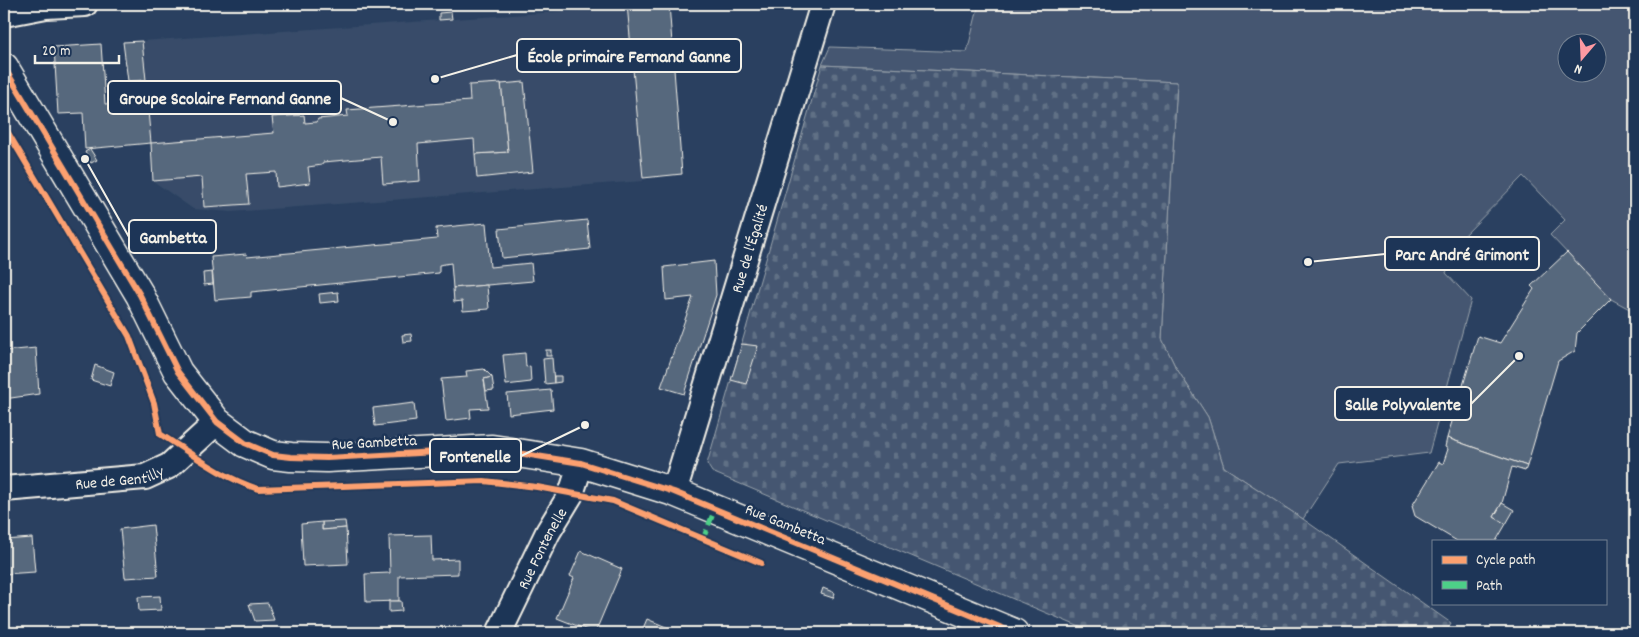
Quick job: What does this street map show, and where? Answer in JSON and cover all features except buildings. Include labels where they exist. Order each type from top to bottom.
[{"type":"street","points":[[4,14],[46,6],[85,4]]},
{"type":"street","name":"Rue de l'Égalité","points":[[674,492],[823,4]]},
{"type":"street","name":"Rue Gambetta","points":[[4,67],[140,295],[178,372],[194,395],[217,422],[245,444],[273,455],[291,457],[327,458],[492,449],[581,463],[674,492],[1014,633]]},
{"type":"street","name":"Rue de Gentilly","points":[[4,489],[145,477],[170,466],[217,422]]},
{"type":"street","name":"Rue Fontenelle","points":[[499,633],[548,532],[571,494],[581,463]]},
{"type":"shaded area","points":[[628,7],[643,181],[231,212],[193,209],[153,181],[142,41]]},
{"type":"green space","points":[[979,4],[1635,4],[1635,312],[1611,299],[1550,235],[1565,220],[1523,176],[1459,241],[1446,273],[1471,300],[1429,453],[1339,464],[1303,519],[1224,467],[1208,417],[1175,366],[1162,339],[1177,82],[822,65],[830,47],[967,52]]},
{"type":"green space","points":[[822,65],[1177,82],[1162,339],[1175,366],[1208,417],[1224,467],[1303,519],[1451,623],[1445,633],[1094,633],[712,472],[707,464]]},
{"type":"marked path","points":[[703,539],[715,509]]},
{"type":"cycle path","points":[[4,67],[140,295],[178,372],[217,422],[245,443],[273,455],[291,457],[327,458],[492,449],[581,463],[674,492],[1014,633]]},
{"type":"cycle path","points":[[4,126],[129,336],[154,403],[160,434],[219,472],[258,489],[484,481],[537,487],[613,501],[761,563]]},
{"type":"place","name":"École primaire Fernand Ganne","points":[[435,79]]},
{"type":"place","name":"Groupe Scolaire Fernand Ganne","points":[[393,122]]},
{"type":"place","name":"Gambetta","points":[[85,159]]},
{"type":"place","name":"Parc André Grimont","points":[[1308,262]]},
{"type":"place","name":"Salle Polyvalente","points":[[1519,356]]},
{"type":"place","name":"Fontenelle","points":[[585,425]]}]
